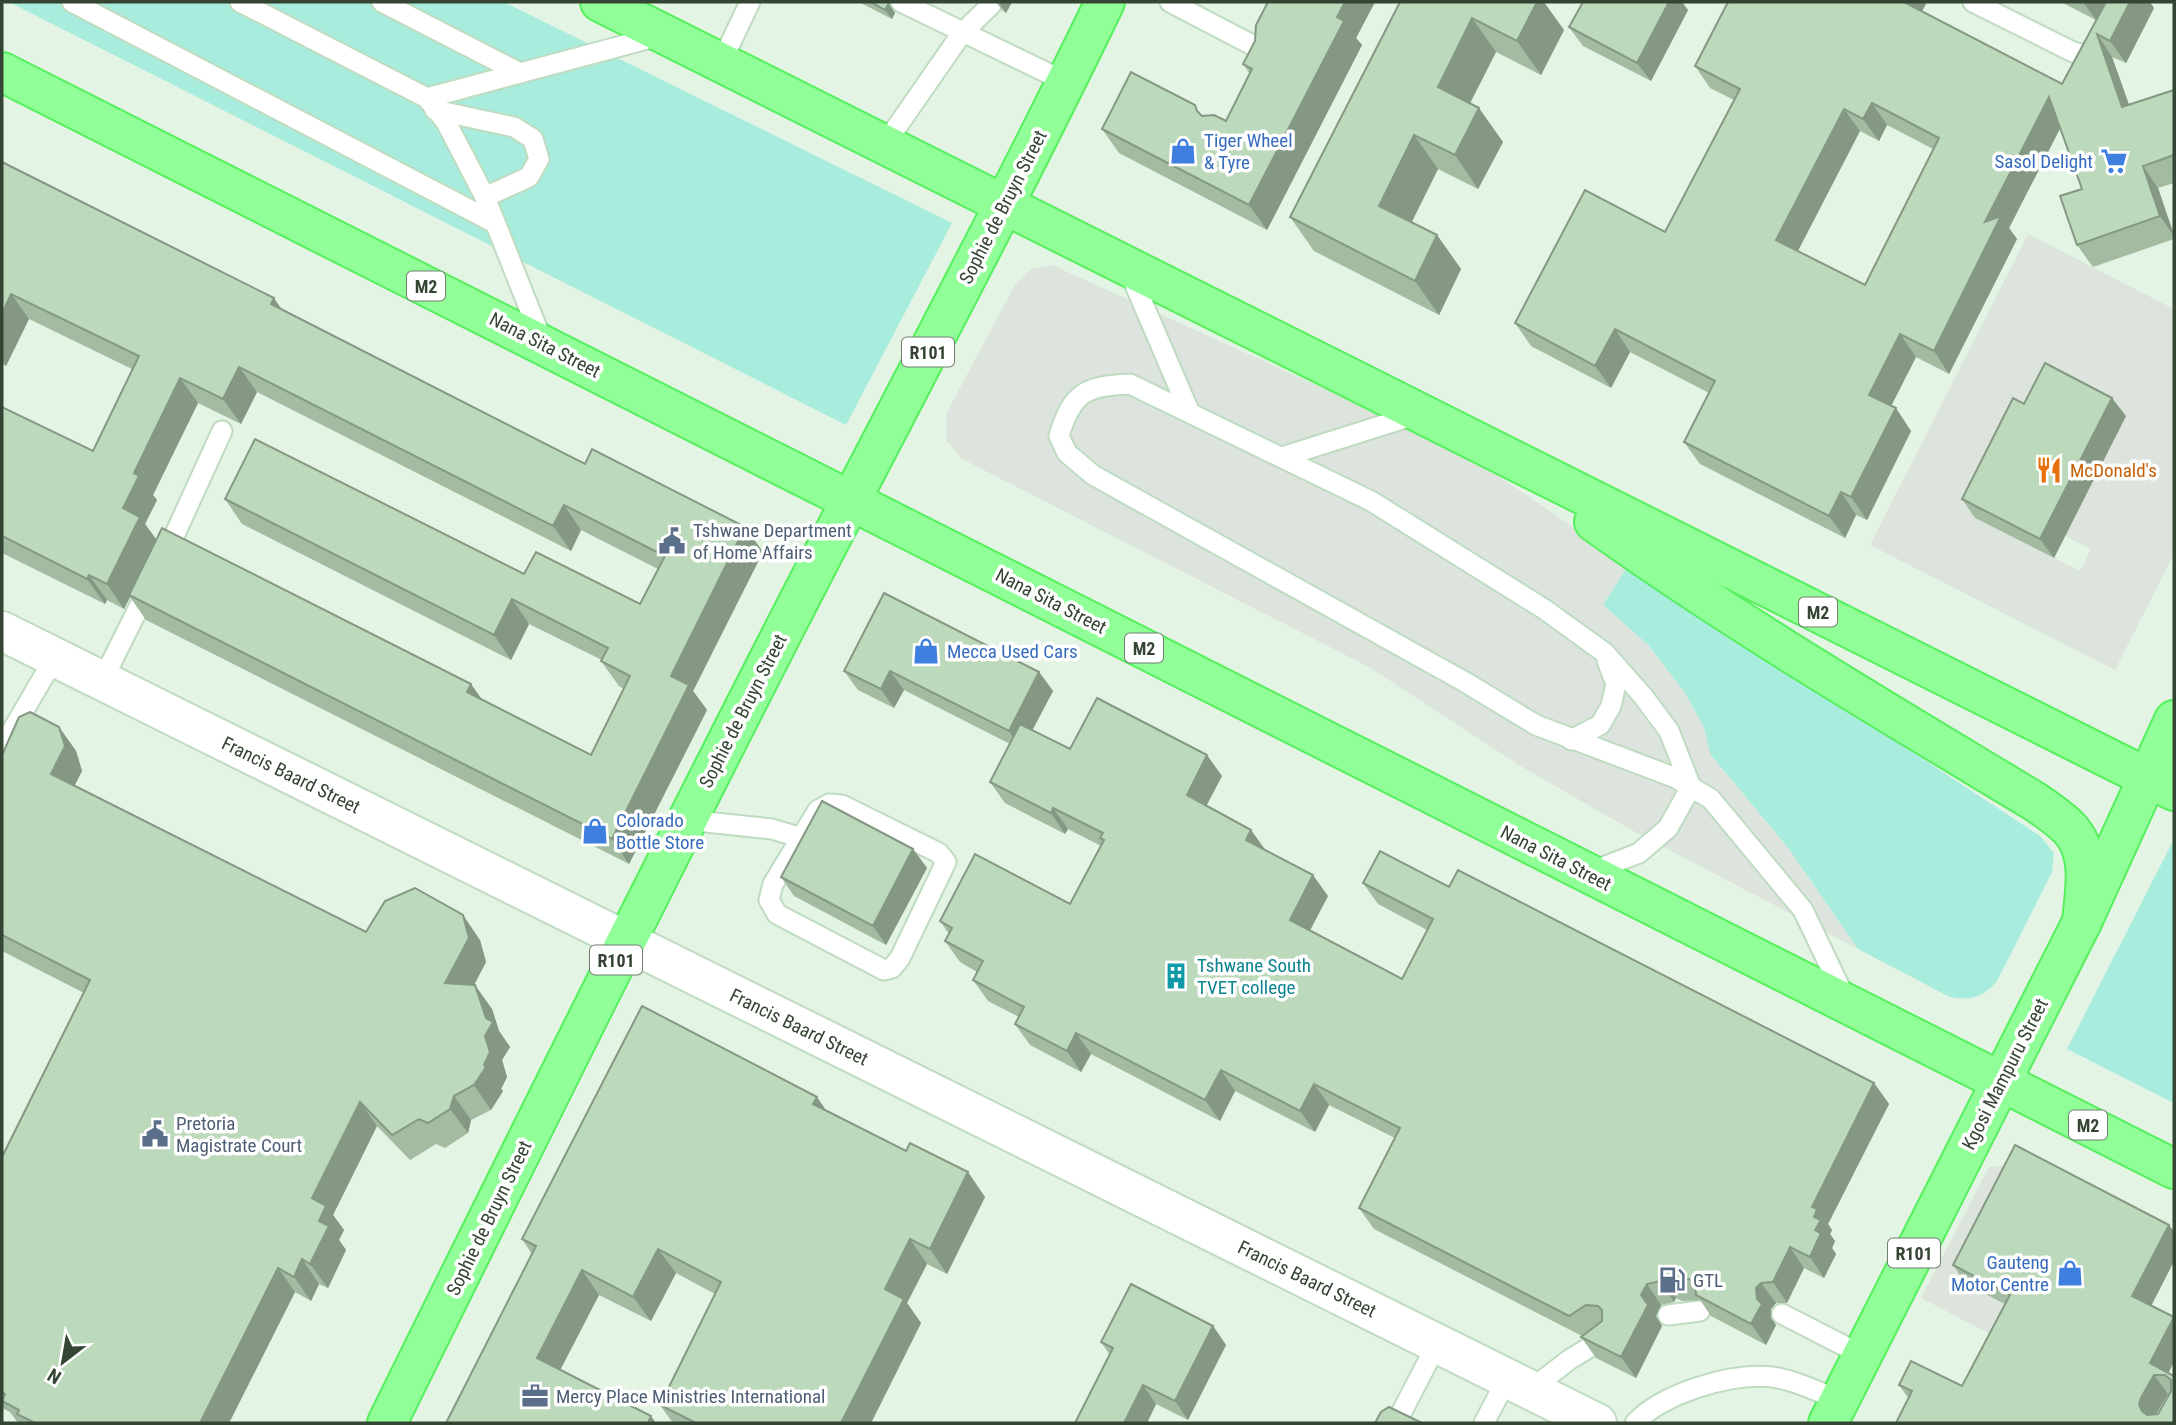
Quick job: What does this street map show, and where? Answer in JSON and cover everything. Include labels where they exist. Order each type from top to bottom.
[{"type":"main road","name":"M2","points":[[600,2],[2161,784]]},
{"type":"main road","name":"Sophie de Bruyn Street","points":[[387,1423],[625,941],[851,499],[1006,204],[1105,2]]},
{"type":"main road","name":"Nana Sita Street","points":[[2,72],[2174,1169]]},
{"type":"main road","points":[[1489,448],[1713,604],[2055,816],[2070,829],[2080,843],[2087,882],[2082,922]]},
{"type":"main road","name":"Kgosi Mampuru Street","points":[[1833,1412],[2082,922],[2161,784],[2174,720]]},
{"type":"street","name":"Francis Baard Street","points":[[2,631],[1597,1423]]},
{"type":"lane","points":[[72,2],[495,223]]},
{"type":"lane","points":[[240,2],[431,104],[514,127],[533,139],[539,159],[529,177],[485,197]]},
{"type":"lane","points":[[382,2],[520,73]]},
{"type":"lane","points":[[721,62],[750,2]]},
{"type":"lane","points":[[901,2],[1066,82]]},
{"type":"lane","points":[[1170,2],[1198,8],[1258,48],[1262,53],[1261,60],[1248,83]]},
{"type":"lane","points":[[1973,2],[2073,52],[2085,55],[2094,51],[2119,2]]},
{"type":"lane","points":[[885,144],[962,33],[991,5]]},
{"type":"lane","points":[[431,104],[520,73],[665,34]]},
{"type":"lane","points":[[431,104],[446,122],[485,197],[543,344]]},
{"type":"lane","points":[[1127,265],[1189,411]]},
{"type":"lane","points":[[1587,873],[1639,853],[1668,828],[1691,787],[1670,731],[1605,653],[1544,609],[1371,501],[1189,411],[1130,384],[1104,385],[1080,395],[1065,415],[1059,436],[1067,453],[1093,475],[1465,682],[1536,725],[1676,778],[1691,787],[1711,799],[1803,910],[1849,1005]]},
{"type":"lane","points":[[1282,457],[1420,413]]},
{"type":"lane","points":[[102,681],[164,557],[222,431]]},
{"type":"lane","points":[[1571,740],[1600,725],[1611,706],[1616,684],[1605,653]]},
{"type":"lane","points":[[2,748],[55,657]]},
{"type":"lane","points":[[829,804],[842,805],[939,853],[946,862],[900,958],[892,968],[884,970],[777,914],[769,900],[773,884],[802,838],[818,810],[829,804]]},
{"type":"lane","points":[[687,820],[772,829],[802,838]]},
{"type":"lane","points":[[1668,1315],[1700,1311]]},
{"type":"lane","points":[[1782,1314],[1862,1355]]},
{"type":"lane","points":[[1484,1423],[1519,1384],[1569,1360],[1606,1337]]},
{"type":"lane","points":[[1396,1423],[1437,1344]]},
{"type":"lane","points":[[1635,1423],[1646,1411],[1661,1403],[1710,1385],[1745,1377],[1774,1377],[1833,1412]]},
{"type":"shaded area","points":[[9,2],[504,2],[952,223],[846,425]]},
{"type":"shaded area","points":[[2028,234],[2174,309],[2174,554],[2115,670],[1870,545]],"holes":[[[2125,416],[2065,536],[2091,549],[2080,571],[1975,518]]]},
{"type":"shaded area","points":[[1052,265],[1464,452],[1628,565],[1603,605],[1648,645],[1685,693],[1704,728],[1710,754],[1788,848],[1858,949],[1637,833],[1522,767],[1369,667],[962,459],[946,440],[947,412],[1016,283],[1031,269]]},
{"type":"shaded area","points":[[1628,565],[2040,836],[2054,853],[2052,872],[1997,981],[1987,991],[1970,998],[1950,997],[1858,949],[1788,848],[1710,754],[1704,728],[1685,693],[1648,645],[1603,605]]},
{"type":"shaded area","points":[[2174,839],[2174,1103],[2067,1049]]},
{"type":"shaded area","points":[[2028,1164],[2121,1364],[2105,1394],[1921,1298],[1989,1167]]},
{"type":"building","points":[[871,2],[888,2],[889,3],[885,10]]},
{"type":"building","points":[[1268,2],[1345,2],[1337,17],[1344,21],[1249,205],[1102,129],[1131,72],[1195,105],[1202,116],[1214,115],[1226,121],[1252,69],[1243,64],[1255,41],[1256,25]]},
{"type":"building","points":[[1400,2],[1537,2],[1517,41],[1472,18],[1438,87],[1479,108],[1455,155],[1414,135],[1379,206],[1437,235],[1415,281],[1290,217]]},
{"type":"building","points":[[1583,2],[1669,2],[1637,63],[1569,27]]},
{"type":"building","points":[[1728,2],[1904,2],[2062,84],[2106,2],[2130,2],[2110,41],[2097,34],[2122,107],[2174,90],[2174,155],[2143,166],[2160,216],[2077,245],[2060,196],[2082,189],[2049,97],[1985,222],[2001,216],[1934,351],[1900,334],[1869,395],[1896,408],[1851,497],[1841,492],[1829,516],[1684,442],[1715,381],[1615,329],[1595,366],[1515,323],[1585,190],[1665,232],[1740,89],[1695,66]],"holes":[[[1872,103],[1939,138],[1865,285],[1776,240],[1844,109],[1863,119]]]},
{"type":"building","points":[[2,162],[274,298],[271,304],[585,464],[592,449],[745,527],[671,676],[689,685],[612,839],[129,595],[162,528],[471,684],[467,692],[591,755],[630,676],[601,661],[608,648],[512,599],[494,635],[225,499],[255,439],[524,574],[536,552],[640,604],[665,556],[564,505],[553,526],[239,367],[223,399],[180,378],[134,473],[139,476],[123,508],[140,517],[107,584],[89,575],[87,579],[2,536],[2,407],[93,451],[139,356],[11,294],[2,314]]},
{"type":"building","name":"McDonald's","points":[[2045,363],[2112,398],[2040,539],[1962,499],[2013,398],[2024,404]]},
{"type":"building","name":"Mecca Used Cars","points":[[884,593],[1039,672],[1009,731],[890,671],[881,689],[844,671]]},
{"type":"building","points":[[1097,698],[1207,755],[1187,795],[1251,830],[1246,840],[1313,875],[1290,920],[1402,979],[1433,919],[1363,883],[1380,851],[1449,887],[1458,870],[1874,1083],[1812,1207],[1817,1209],[1814,1217],[1821,1220],[1815,1230],[1821,1233],[1810,1257],[1790,1247],[1773,1282],[1761,1283],[1756,1288],[1757,1299],[1762,1304],[1751,1324],[1696,1295],[1695,1283],[1689,1279],[1668,1280],[1662,1277],[1660,1281],[1647,1284],[1641,1295],[1648,1305],[1621,1357],[1581,1337],[1602,1321],[1602,1310],[1598,1306],[1586,1305],[1569,1316],[1359,1208],[1400,1128],[1314,1084],[1300,1111],[1221,1070],[1205,1100],[1076,1033],[1067,1051],[1015,1024],[1024,1007],[973,980],[983,961],[945,941],[952,928],[940,921],[975,854],[1070,904],[1104,840],[1100,838],[1103,833],[1053,808],[1051,813],[990,782],[1020,724],[1070,749]]},
{"type":"building","points":[[30,712],[59,727],[65,746],[51,774],[366,932],[385,901],[415,888],[463,915],[469,938],[445,983],[475,985],[486,1018],[493,1022],[485,1036],[490,1052],[484,1065],[486,1067],[474,1085],[454,1096],[450,1109],[428,1123],[419,1119],[392,1135],[360,1102],[312,1198],[326,1206],[319,1221],[329,1226],[310,1264],[302,1259],[294,1277],[278,1268],[200,1423],[35,1423],[17,1414],[19,1410],[2,1401],[5,1394],[2,1392],[2,1154],[90,980],[2,935],[2,755],[19,717]]},
{"type":"building","points":[[822,801],[913,849],[873,926],[781,877]]},
{"type":"building","points":[[642,1006],[817,1097],[813,1104],[906,1151],[910,1143],[968,1172],[930,1249],[910,1239],[885,1289],[904,1299],[841,1423],[696,1423],[660,1405],[721,1282],[658,1249],[633,1297],[582,1270],[537,1358],[651,1416],[648,1423],[446,1423],[536,1246],[522,1239]]},
{"type":"building","points":[[2015,1145],[2169,1225],[2132,1296],[2174,1317],[2150,1363],[2174,1376],[2174,1423],[1896,1423],[1912,1391],[1899,1385],[1911,1361],[1962,1386],[2010,1295],[1953,1265]],"holes":[[[2154,1375],[2165,1375],[2171,1380],[2171,1391],[2158,1414],[2147,1415],[2139,1405],[2141,1398]]]},
{"type":"building","points":[[1131,1284],[1213,1326],[1175,1401],[1143,1385],[1124,1423],[1075,1423],[1113,1348],[1101,1342]]},
{"type":"building","points":[[1389,1407],[1422,1423],[1375,1423],[1381,1412]]},
{"type":"place","name":"Tiger Wheel & Tyre","points":[[1183,151]]},
{"type":"place","name":"Sasol Delight","points":[[2114,161]]},
{"type":"place","name":"McDonald's","points":[[2049,470]]},
{"type":"place","name":"Tshwane Department of Home Affairs","points":[[672,541]]},
{"type":"place","name":"Mecca Used Cars","points":[[926,651]]},
{"type":"place","name":"Colorado Bottle Store","points":[[595,831]]},
{"type":"place","name":"Tshwane South TVET college","points":[[1176,976]]},
{"type":"place","name":"Pretoria Magistrate Court","points":[[155,1134]]},
{"type":"place","name":"Gauteng Motor Centre","points":[[2070,1273]]},
{"type":"place","name":"GTL","points":[[1672,1280]]},
{"type":"place","name":"Mercy Place Ministries International","points":[[535,1396]]}]
